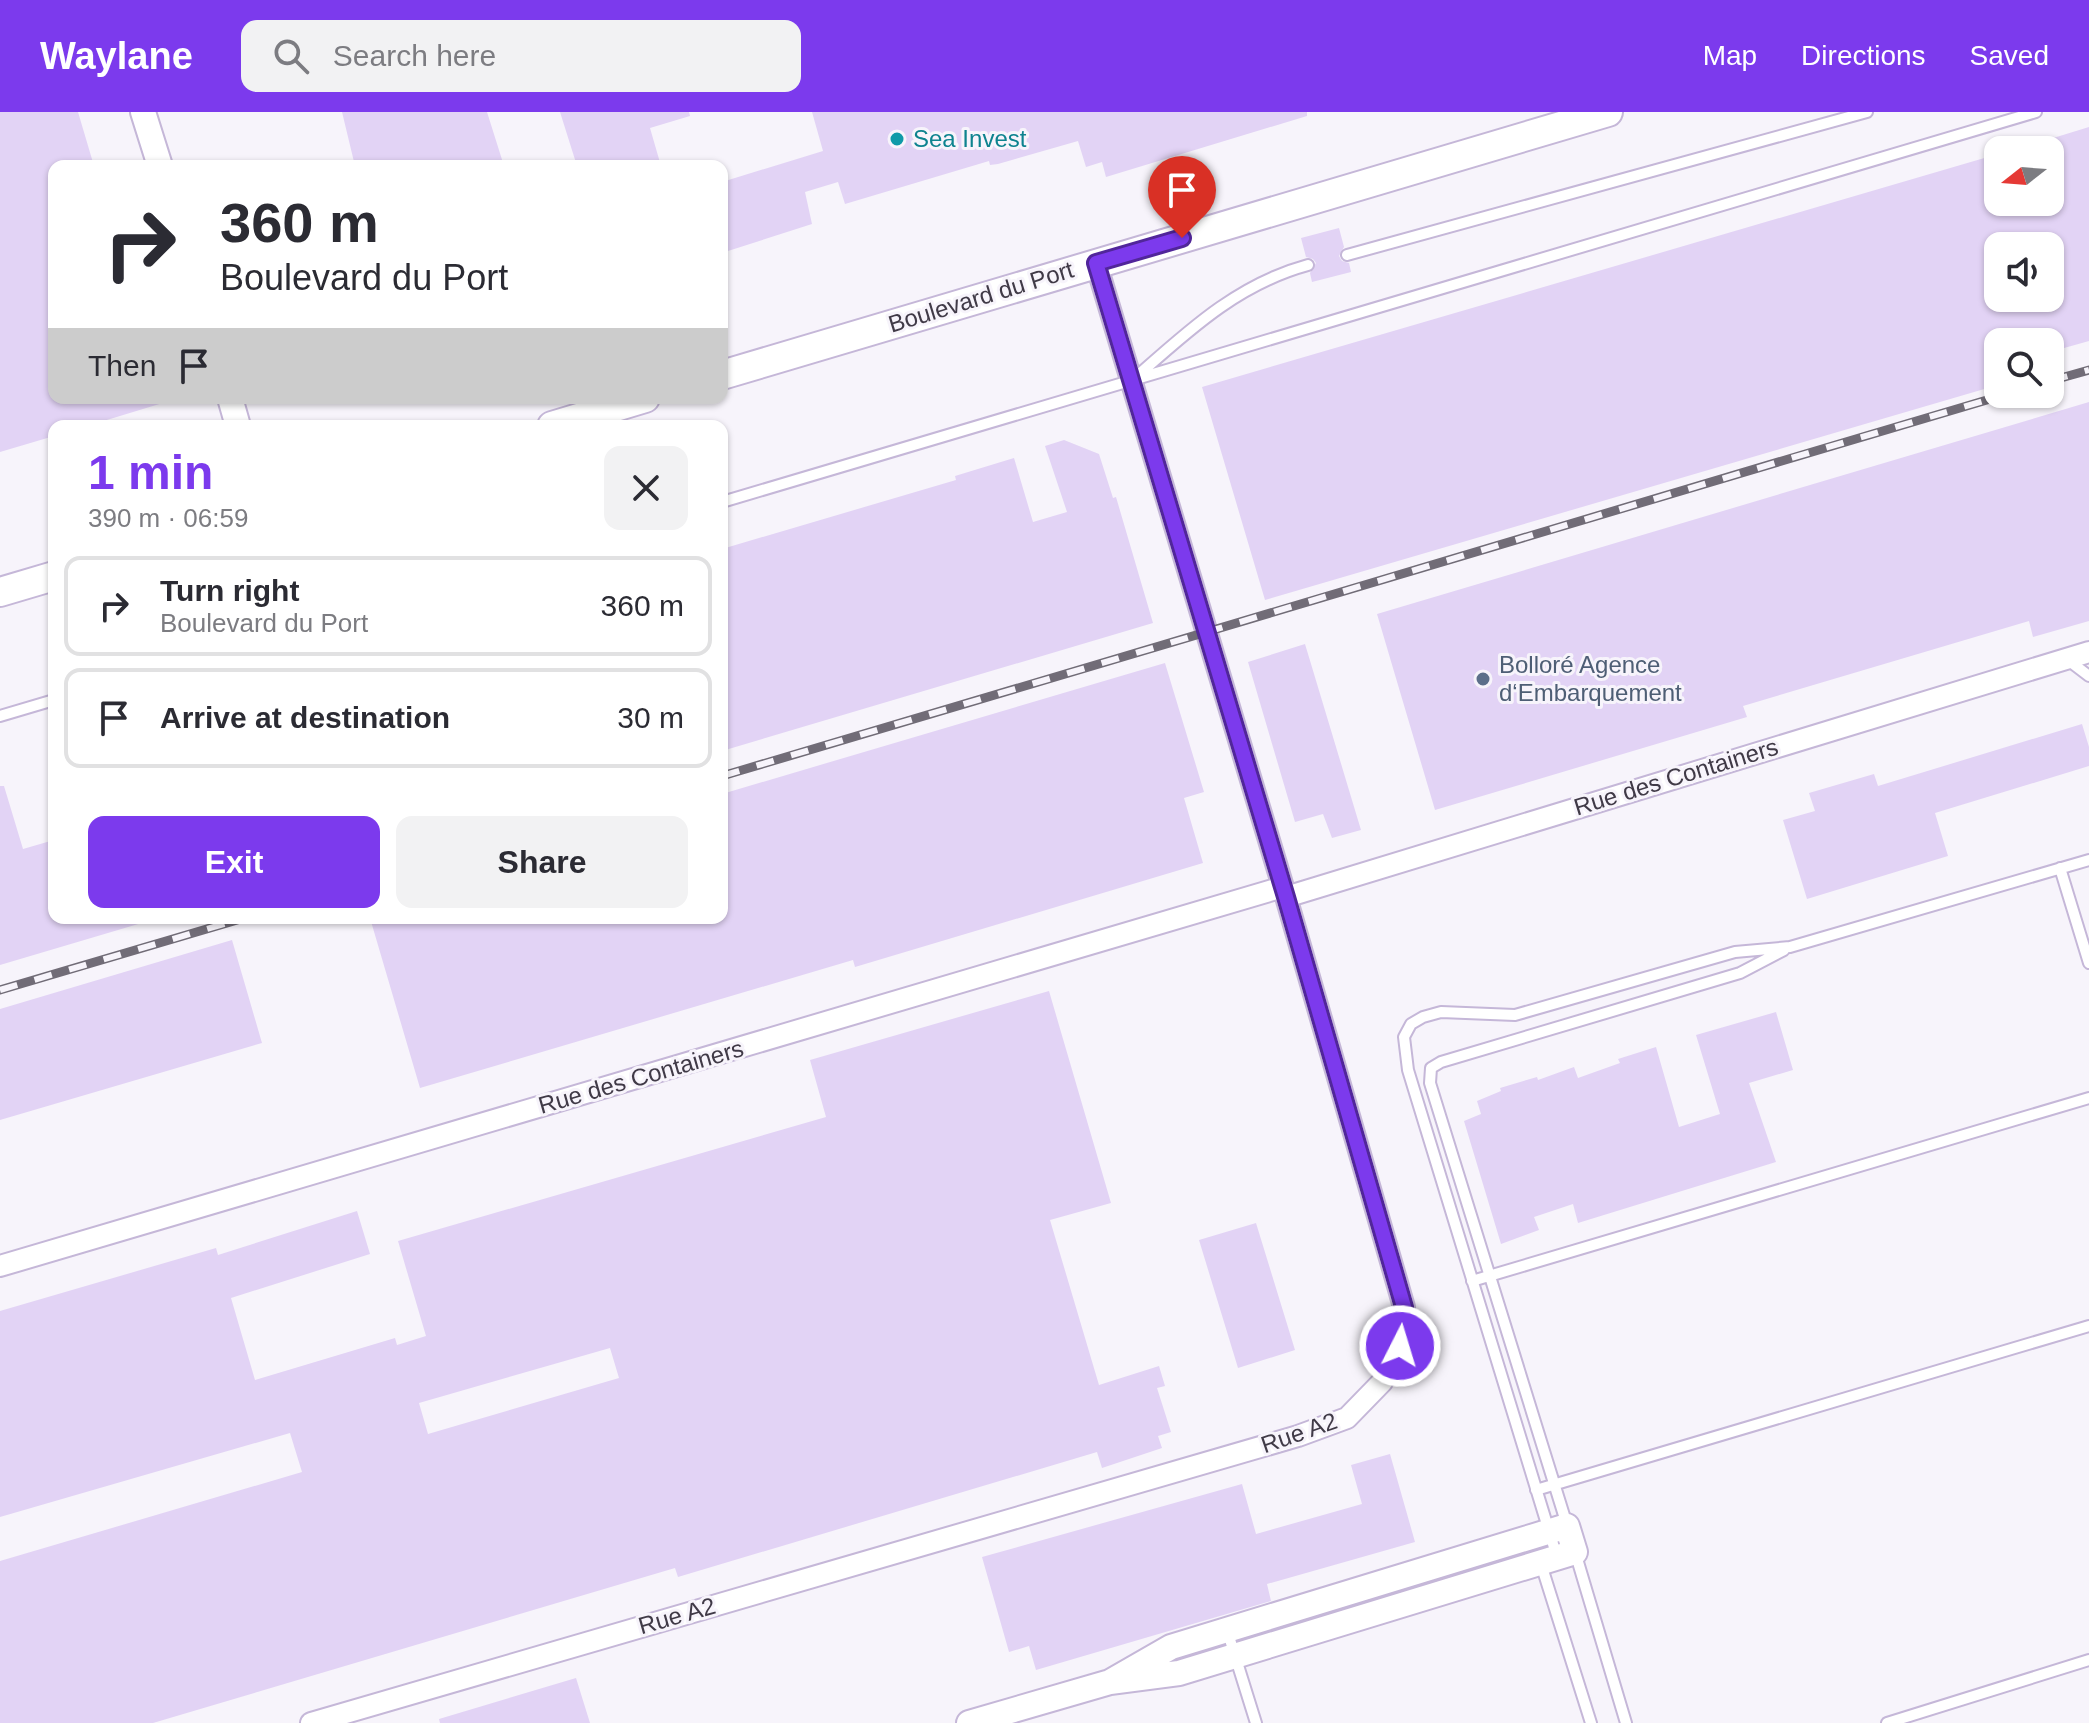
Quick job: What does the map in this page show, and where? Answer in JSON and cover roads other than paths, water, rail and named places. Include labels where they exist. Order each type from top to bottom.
[{"type":"main road","name":"Boulevard du Port","points":[[728,373],[1608,112]]},
{"type":"main road","points":[[572,420],[625,404]]},
{"type":"main road","points":[[0,592],[48,578]]},
{"type":"street","points":[[143,112],[158,160]]},
{"type":"street","name":"Rue A2","points":[[311,1723],[1268,1445],[1347,1418],[1382,1382],[1400,1346],[1404,1307],[1096,263]]},
{"type":"street","name":"Rue des Containers","points":[[0,1266],[1284,892],[2089,652]]},
{"type":"street","points":[[969,1723],[1110,1682],[1179,1673],[1558,1557],[1550,1532],[1171,1647],[1110,1682]]},
{"type":"lane","points":[[1347,255],[1867,112]]},
{"type":"lane","points":[[728,500],[2036,112]]},
{"type":"lane","points":[[1131,381],[1204,318],[1245,290],[1277,274],[1308,265]]},
{"type":"lane","points":[[2067,658],[2089,676]]},
{"type":"lane","name":"Rue des Containers","points":[[2067,658],[2089,663]]},
{"type":"lane","points":[[0,716],[48,702]]},
{"type":"lane","points":[[1626,1723],[1558,1557],[1536,1490],[1408,1070],[1404,1037],[1411,1024],[1441,1012],[1515,1015],[1735,952],[1790,947],[2089,860]]},
{"type":"lane","points":[[2060,868],[2089,963]]},
{"type":"lane","points":[[1550,1532],[1554,1485],[1430,1083],[1431,1068],[1441,1062],[1740,973],[1790,947]]},
{"type":"lane","points":[[1472,1281],[2089,1098]]},
{"type":"lane","points":[[1536,1490],[2089,1326]]},
{"type":"lane","points":[[1558,1557],[1591,1723]]},
{"type":"lane","points":[[1227,1630],[1256,1723]]},
{"type":"lane","points":[[1887,1723],[2089,1660]]},
{"type":"railway","points":[[2064,377],[2089,370]]},
{"type":"railway","points":[[728,774],[1984,401]]},
{"type":"railway","points":[[0,990],[224,924]]},
{"type":"place","name":"Sea Invest","points":[[897,139]]},
{"type":"place","name":"Bolloré Agence d‘Embarquement","points":[[1483,679]]}]
